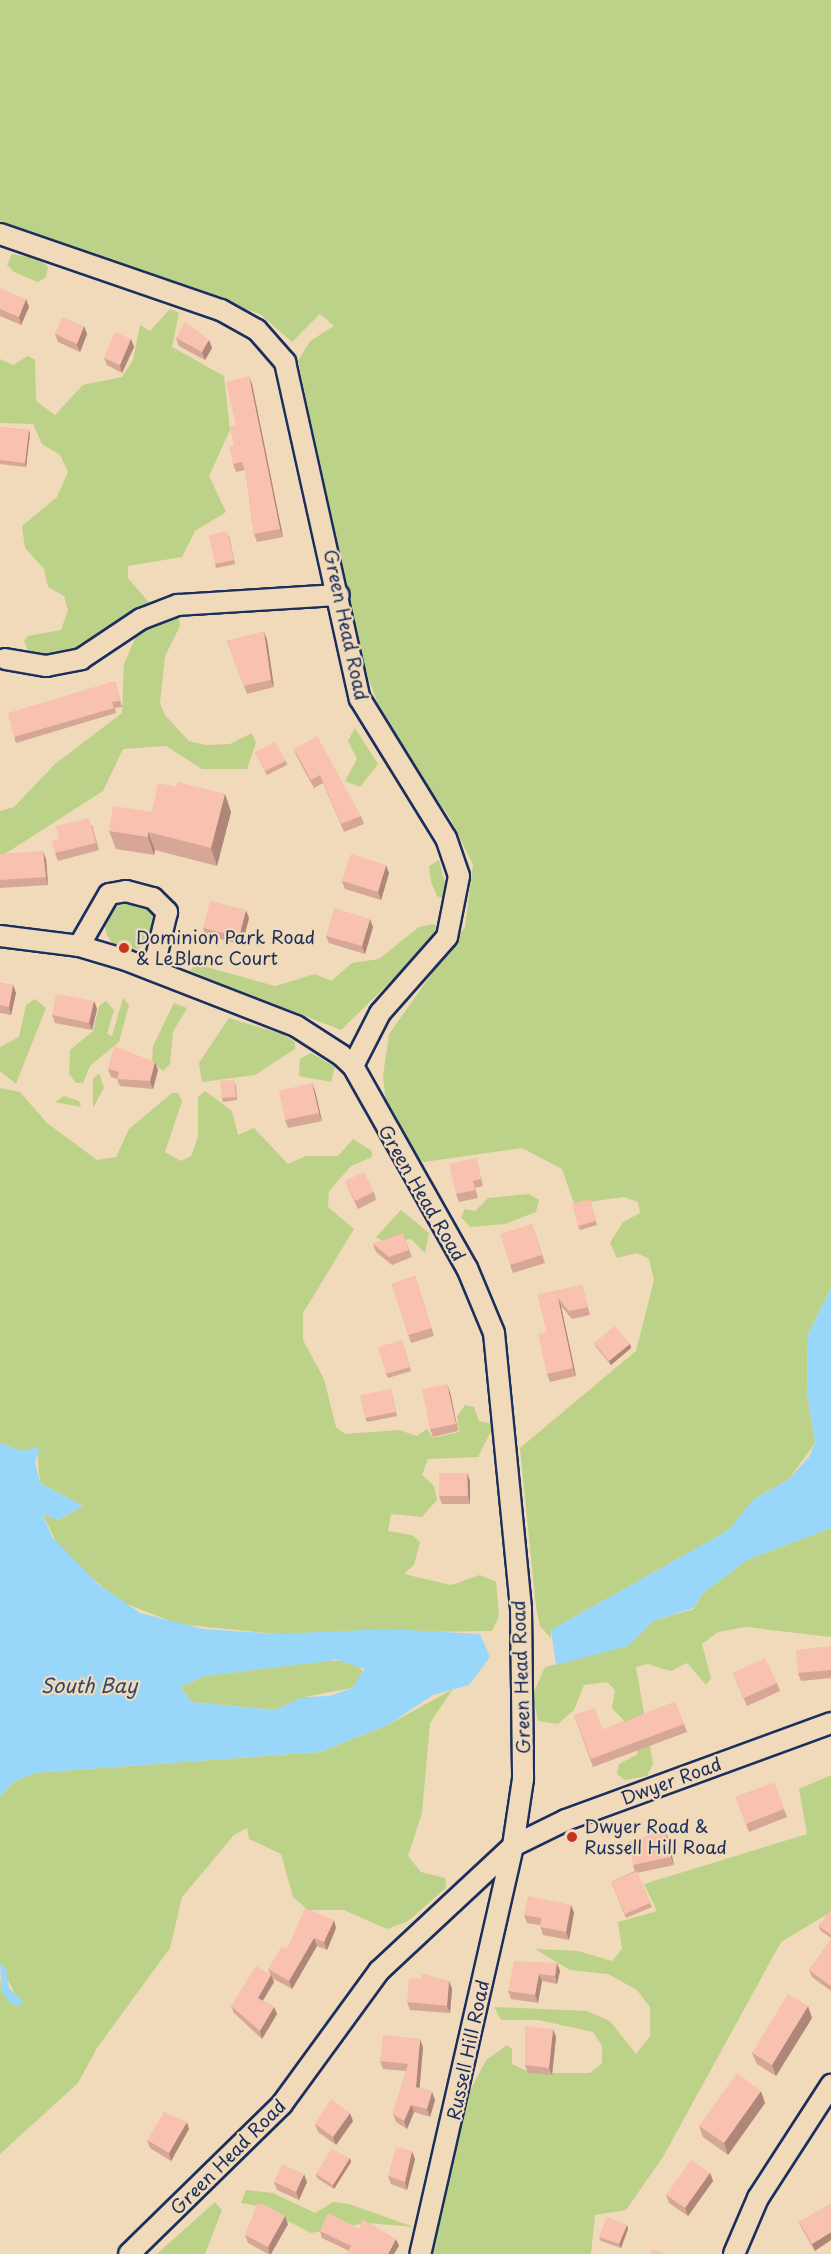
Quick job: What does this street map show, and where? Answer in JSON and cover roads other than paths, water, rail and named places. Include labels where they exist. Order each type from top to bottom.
[{"type":"street","name":"Green Head Road","points":[[0,234],[221,310],[275,346],[297,399],[365,712],[446,838],[459,876],[456,912],[447,937],[380,1013],[353,1066],[467,1268],[494,1333],[522,1643],[524,1757],[513,1846],[379,1971],[282,2104],[129,2254]]},
{"type":"street","points":[[5,659],[46,666],[81,659],[141,619],[178,605],[339,595]]},
{"type":"street","points":[[78,946],[110,894],[126,891],[153,898],[167,912],[153,970]]},
{"type":"street","points":[[0,936],[78,946],[153,970],[296,1026],[353,1066]]},
{"type":"street","name":"Dwyer Road","points":[[513,1846],[566,1820],[831,1723]]},
{"type":"street","name":"Russell Hill Road","points":[[420,2254],[513,1846]]},
{"type":"street","points":[[734,2254],[758,2198],[825,2107],[831,2085]]},
{"type":"water","points":[[831,1288],[831,1528],[747,1560],[702,1594],[694,1608],[653,1621],[628,1646],[556,1665],[551,1630],[729,1530],[753,1500],[789,1479],[809,1457],[815,1443],[807,1393],[808,1335]]},
{"type":"water","name":"South Bay","points":[[0,1443],[22,1451],[40,1447],[35,1462],[40,1483],[83,1506],[58,1520],[42,1513],[52,1537],[98,1584],[140,1613],[203,1629],[277,1634],[387,1629],[480,1634],[490,1657],[469,1685],[433,1695],[388,1725],[320,1752],[34,1773],[12,1783],[0,1797]],"holes":[[[337,1660],[365,1669],[352,1688],[330,1696],[304,1697],[275,1710],[192,1702],[180,1687],[205,1676]]]},
{"type":"water","points":[[0,1964],[6,1968],[9,1988],[23,2002],[20,2005],[11,2004],[2,1992]]},
{"type":"place","name":"Dominion Park Road & LeBlanc Court","points":[[124,948]]},
{"type":"place","name":"Dwyer Road & Russell Hill Road","points":[[572,1837]]}]
